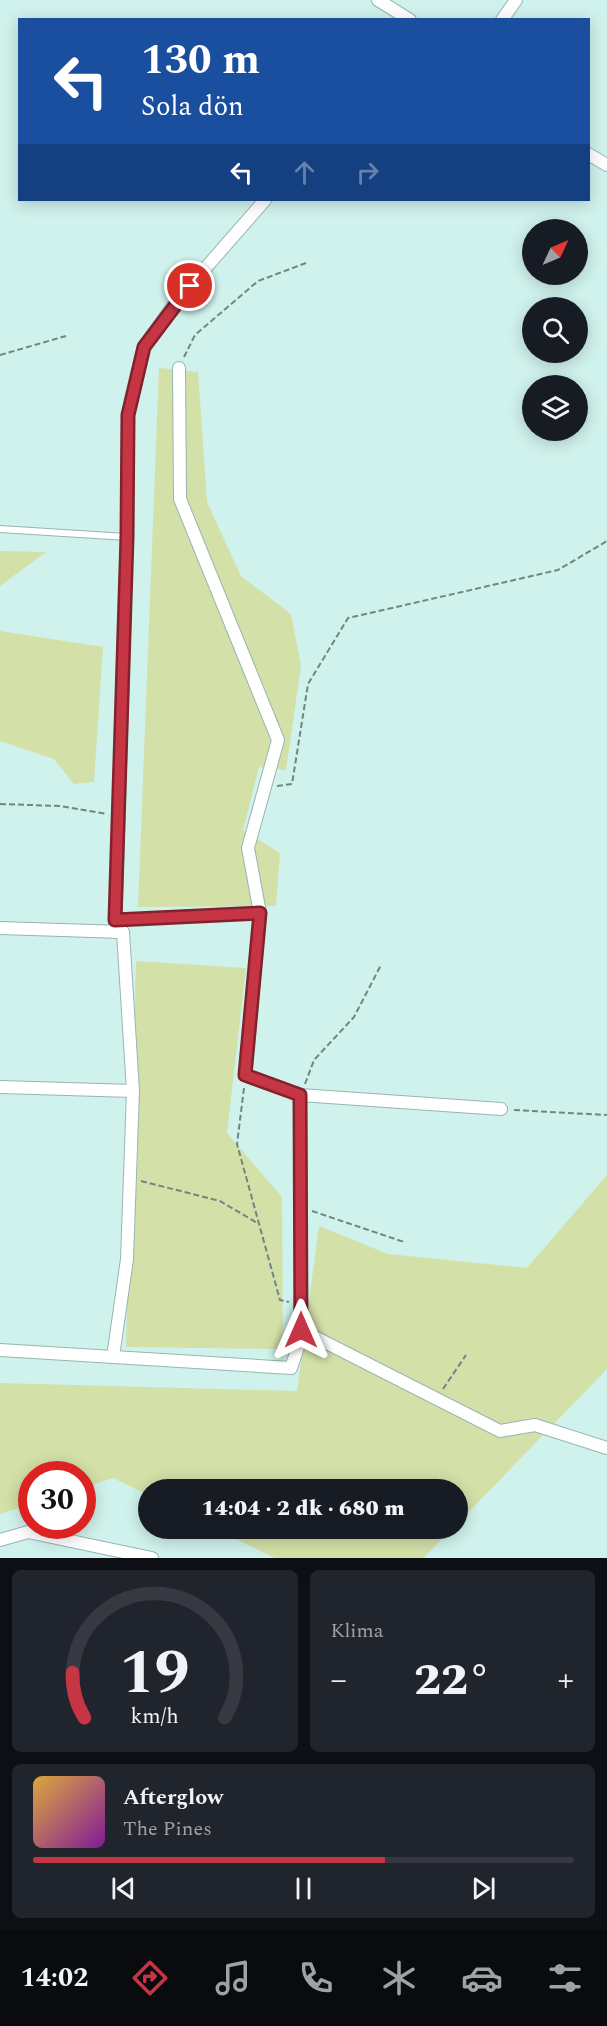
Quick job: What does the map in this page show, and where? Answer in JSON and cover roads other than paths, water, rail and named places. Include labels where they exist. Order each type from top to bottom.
[{"type":"street","points":[[378,0],[401,18]]},
{"type":"street","points":[[503,18],[516,0]]},
{"type":"street","points":[[590,155],[607,165]]},
{"type":"street","points":[[115,926],[127,537],[128,415],[144,347],[175,303],[264,201]]},
{"type":"street","points":[[179,368],[180,500],[278,740],[248,848],[260,913],[245,1075],[300,1095],[501,1109]]},
{"type":"street","points":[[0,928],[115,926],[123,932],[133,1091],[127,1259],[113,1358]]},
{"type":"street","points":[[0,1087],[133,1091]]},
{"type":"street","points":[[0,1350],[291,1368],[301,1330],[300,1095]]},
{"type":"street","points":[[301,1330],[500,1431],[535,1425],[607,1448]]},
{"type":"street","points":[[0,1540],[28,1532],[152,1558]]},
{"type":"lane","points":[[0,529],[127,537]]},
{"type":"lane","points":[[115,926],[260,913]]}]
